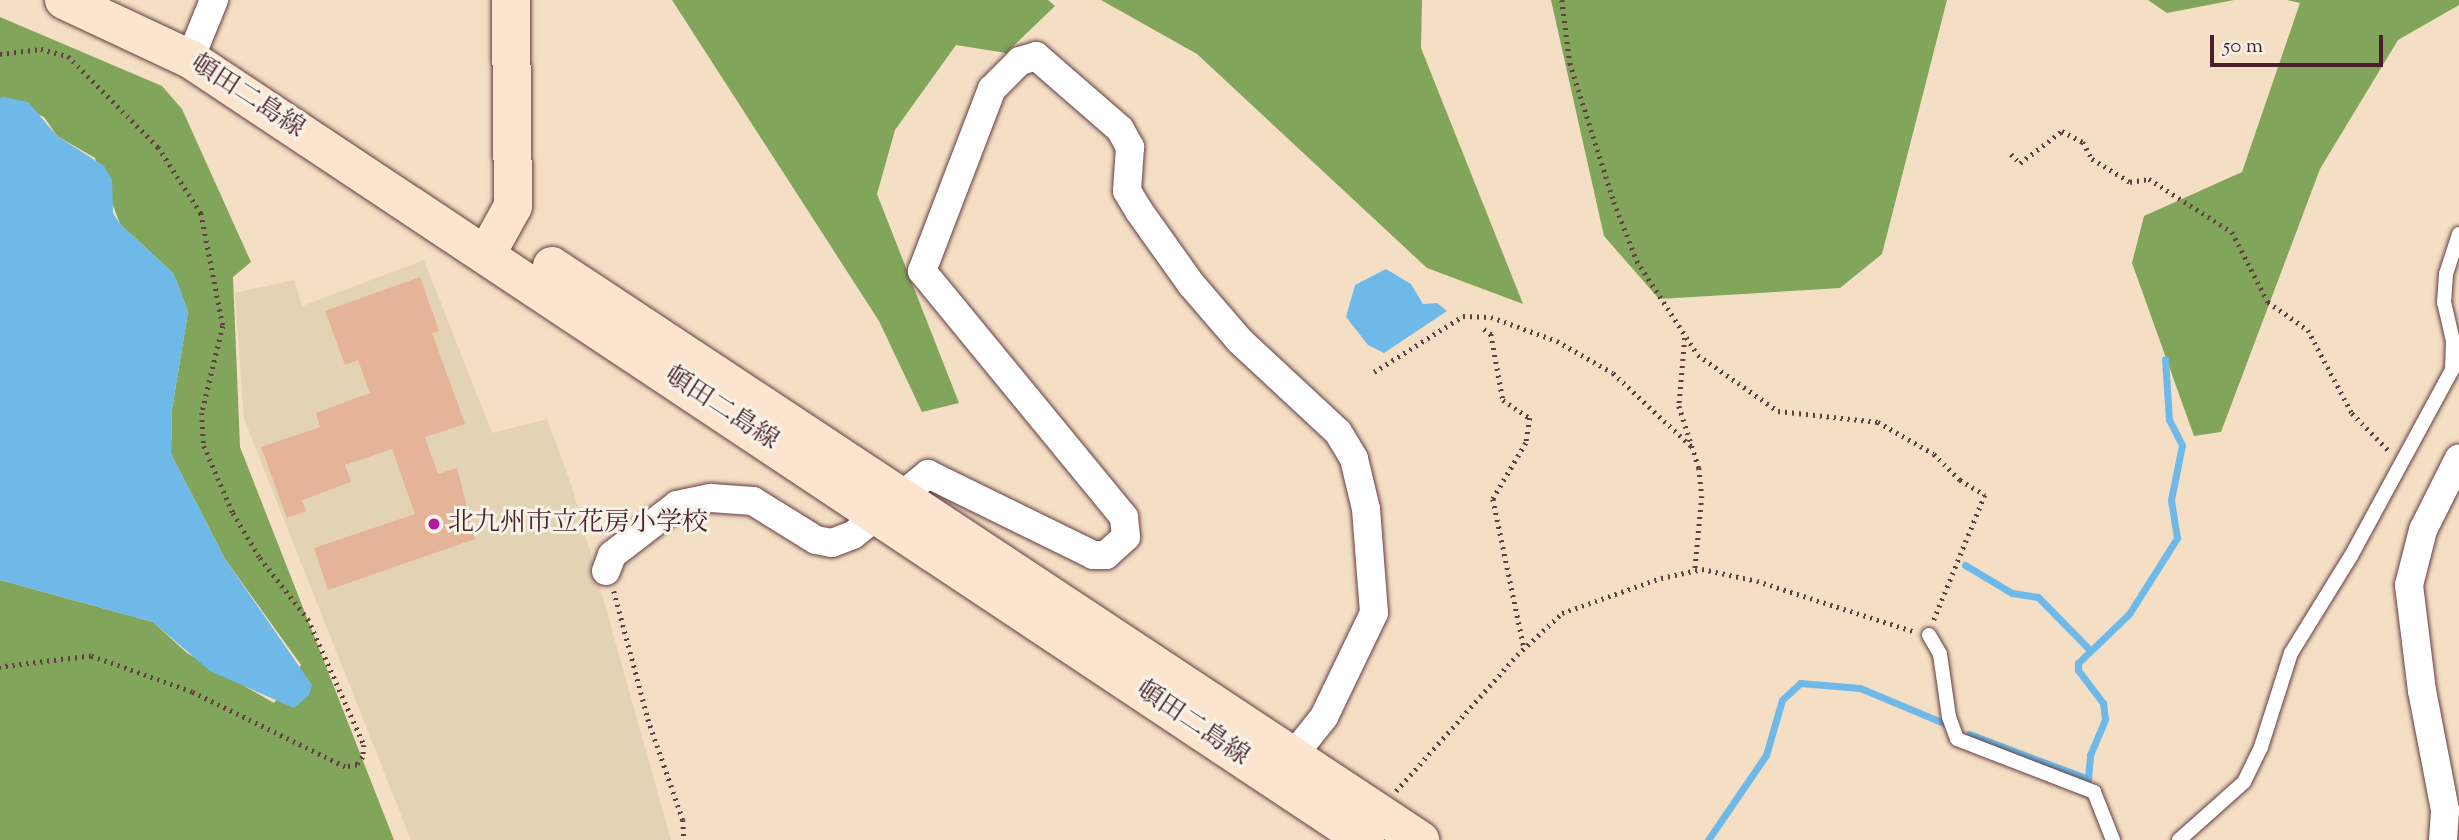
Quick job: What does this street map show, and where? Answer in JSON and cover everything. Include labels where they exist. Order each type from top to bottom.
[{"type":"main road","name":"頓田二島線","points":[[64,0],[195,47]]},
{"type":"main road","name":"頓田二島線","points":[[130,0],[195,47],[891,504],[1370,827],[1420,840]]},
{"type":"main road","points":[[492,243],[513,206],[511,0]]},
{"type":"main road","name":"頓田二島線","points":[[891,504],[1292,757],[1370,827]]},
{"type":"street","points":[[195,47],[214,0]]},
{"type":"street","points":[[606,571],[612,555],[677,505],[711,498],[753,501],[816,540],[832,543],[853,534],[928,474],[1093,555],[1106,555],[1126,537],[1125,517],[922,271],[992,89],[1020,61],[1037,56],[1120,129],[1130,147],[1127,191],[1147,222],[1191,284],[1240,341],[1338,432],[1354,459],[1366,509],[1374,613],[1324,717],[1292,757]]},
{"type":"street","points":[[2443,840],[2452,813],[2422,691],[2409,585],[2423,530],[2454,476]]},
{"type":"lane","points":[[2179,840],[2244,782],[2261,747],[2291,653],[2452,370],[2453,341],[2444,303],[2446,274],[2459,234]]},
{"type":"lane","points":[[1929,635],[1940,654],[1949,717],[1957,738],[2094,792],[2113,840]]},
{"type":"path","points":[[1370,827],[1525,648],[1562,614],[1695,570],[1757,581],[1929,635],[1985,495],[1960,480],[1934,454],[1878,422],[1779,411],[1698,355],[1637,261],[1614,202],[1570,63],[1562,0]]},
{"type":"path","points":[[0,54],[41,49],[68,56],[158,147],[201,213],[223,326],[202,413],[204,446],[240,525],[308,619],[364,745],[363,757],[357,765],[345,767],[192,692],[91,656],[0,667]]},
{"type":"path","points":[[2011,154],[2020,163],[2062,131],[2083,142],[2092,159],[2130,182],[2149,179],[2232,232],[2267,302],[2308,330],[2328,375],[2352,413],[2401,462]]},
{"type":"path","points":[[1374,372],[1463,316],[1491,317],[1557,341],[1613,373],[1691,446]]},
{"type":"path","points":[[1484,329],[1491,334],[1503,400],[1530,418],[1526,443],[1493,499],[1525,648]]},
{"type":"path","points":[[1685,338],[1678,394],[1702,496],[1695,570]]},
{"type":"path","points":[[606,571],[648,719],[683,820],[684,840]]},
{"type":"shaded area","name":"北九州市立花房小学校","points":[[424,260],[492,433],[547,419],[571,484],[671,840],[411,840],[244,419],[235,293],[294,280],[302,306]]},
{"type":"green space","points":[[672,0],[1048,0],[1055,6],[1006,53],[956,45],[895,130],[877,194],[959,403],[922,412],[879,321]]},
{"type":"green space","points":[[1101,0],[1422,0],[1421,48],[1523,304],[1427,268],[1197,54]]},
{"type":"green space","points":[[1551,0],[1947,0],[1882,254],[1840,288],[1659,299],[1604,236]]},
{"type":"green space","points":[[2148,0],[2234,0],[2167,13]]},
{"type":"green space","points":[[2287,0],[2459,0],[2459,5],[2398,40],[2320,169],[2221,432],[2194,436],[2132,263],[2144,216],[2242,172],[2300,3]]},
{"type":"green space","points":[[0,17],[162,86],[182,109],[251,262],[233,277],[240,447],[394,840],[0,840],[0,580],[153,622],[187,653],[274,703],[301,665],[225,559],[171,454],[172,409],[188,312],[173,273],[120,224],[95,158],[57,136],[44,117],[0,98]]},
{"type":"water","points":[[0,98],[28,102],[57,136],[104,166],[112,180],[113,213],[120,224],[173,273],[188,312],[172,409],[171,454],[225,559],[312,685],[309,695],[294,708],[210,671],[153,622],[0,580]]},
{"type":"water","points":[[1386,269],[1411,284],[1423,304],[1437,303],[1447,311],[1384,353],[1368,345],[1346,317],[1355,285]]},
{"type":"building","points":[[420,277],[439,331],[432,333],[465,424],[425,437],[438,474],[457,468],[475,539],[328,590],[314,548],[415,514],[392,449],[345,465],[351,482],[302,500],[306,511],[287,518],[261,447],[320,427],[316,413],[370,393],[358,360],[345,365],[325,311]]},
{"type":"waterway","points":[[1969,734],[2088,779],[2090,755],[2105,719],[2103,703],[2078,670],[2078,663],[2129,614],[2177,538],[2171,500],[2182,445],[2169,419],[2165,359]]},
{"type":"waterway","points":[[1965,565],[2012,593],[2038,597],[2087,647]]},
{"type":"waterway","points":[[1708,840],[1766,755],[1782,700],[1800,683],[1860,688],[1946,724]]},
{"type":"place","name":"北九州市立花房小学校","points":[[434,524]]}]
